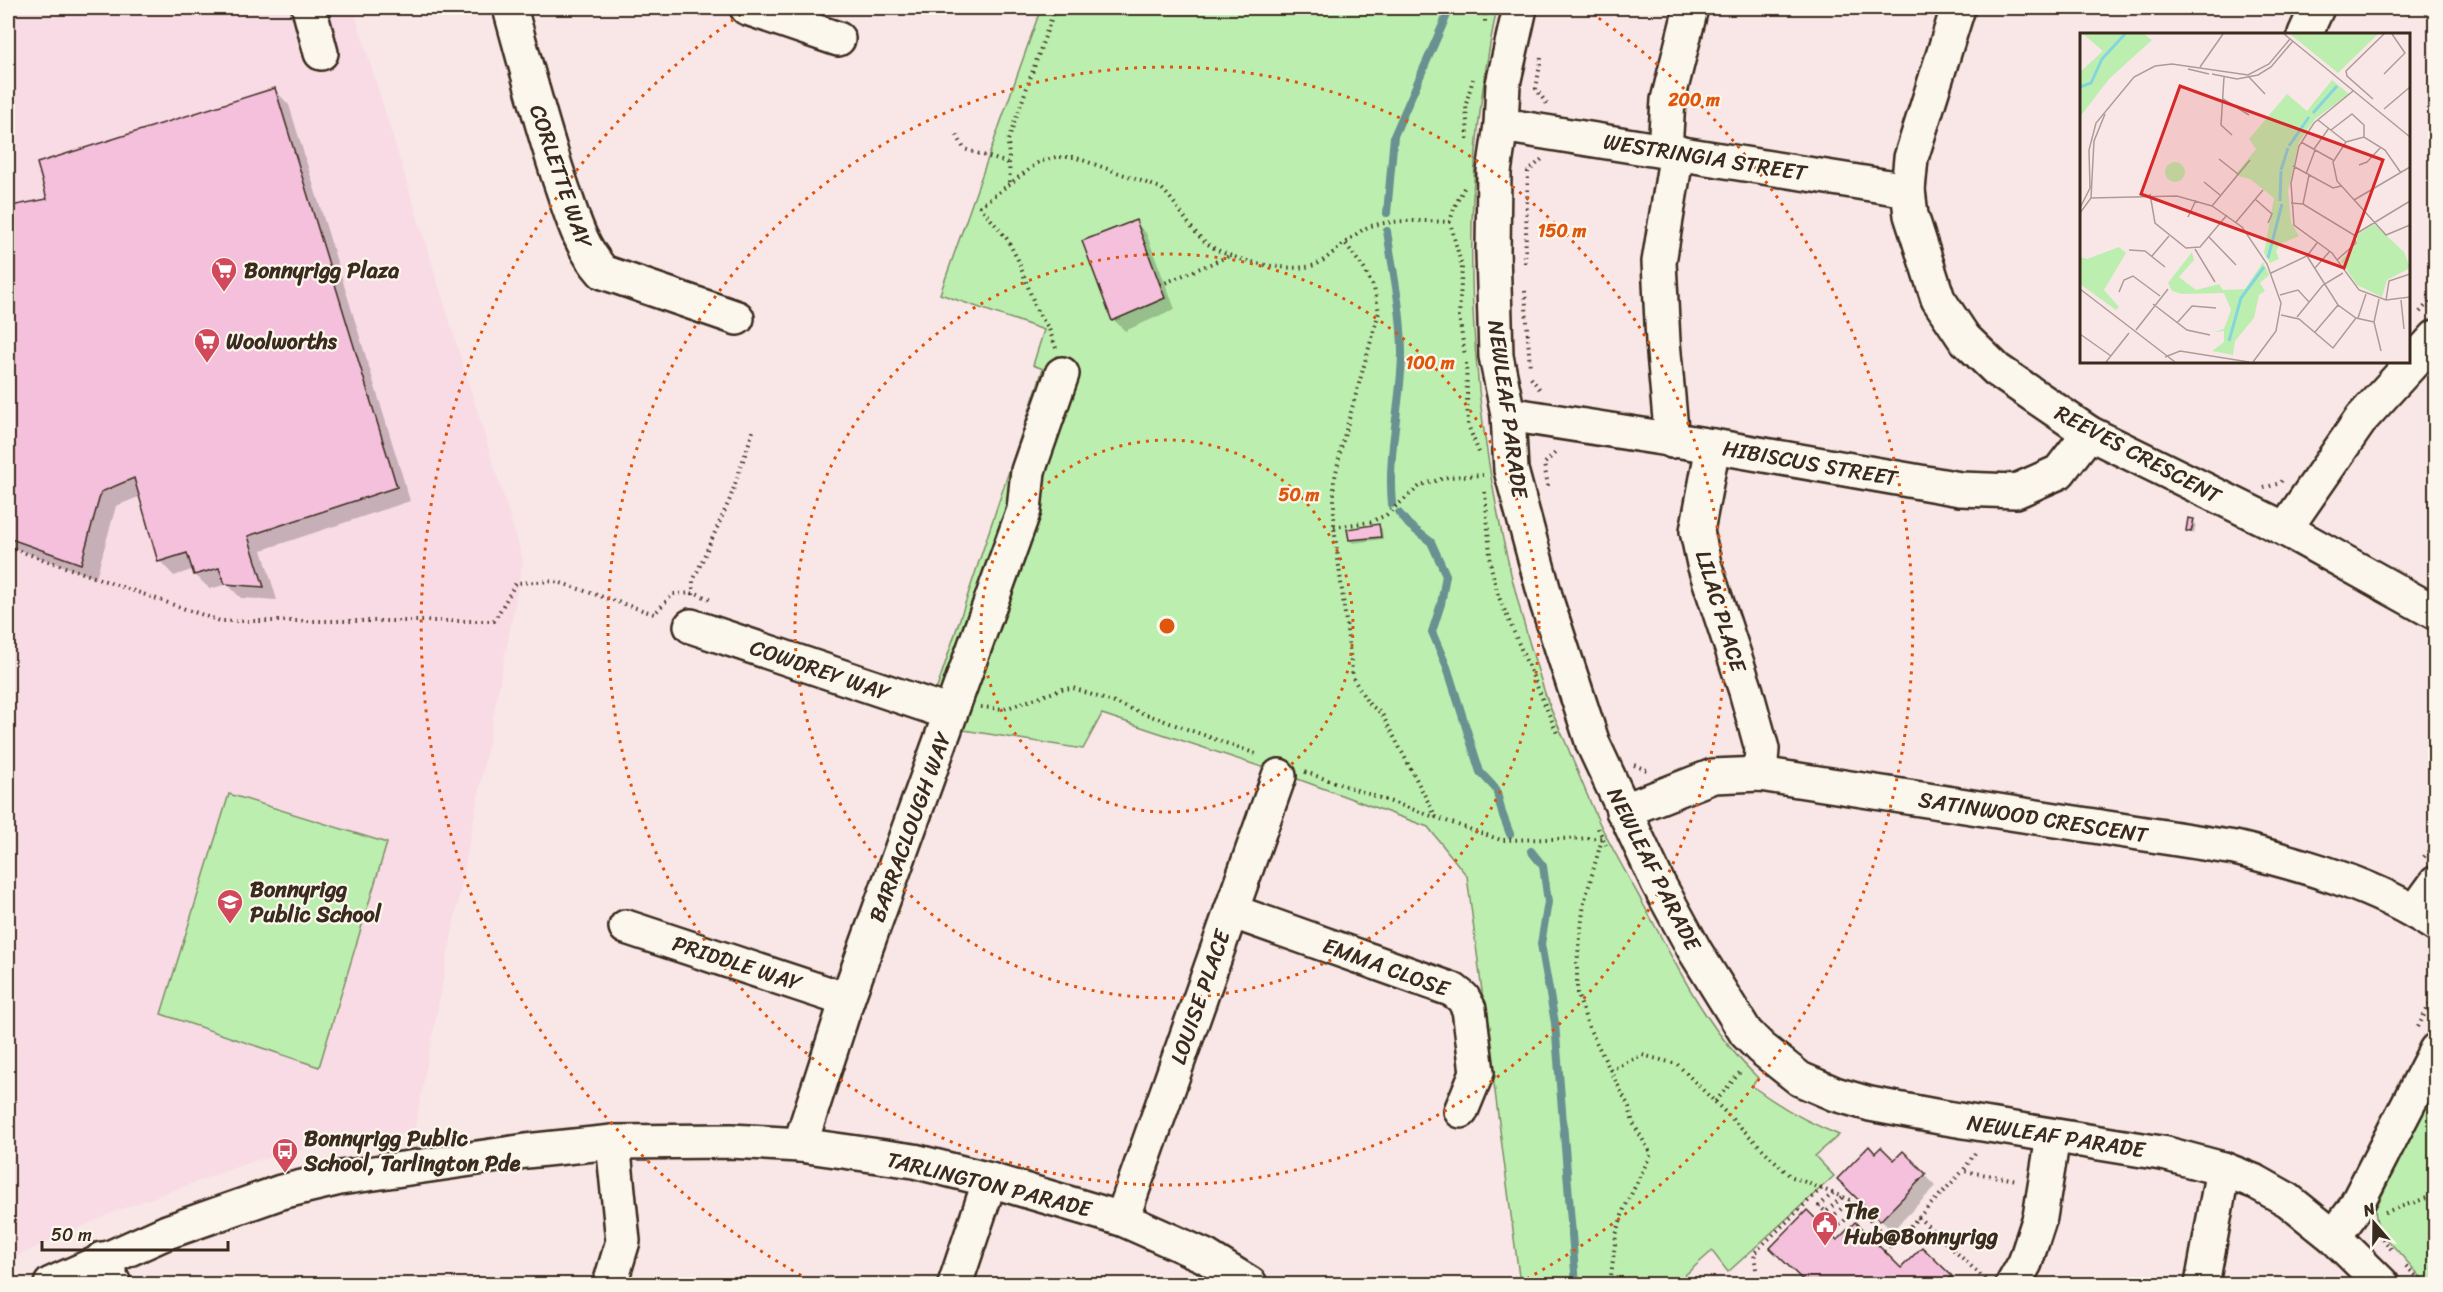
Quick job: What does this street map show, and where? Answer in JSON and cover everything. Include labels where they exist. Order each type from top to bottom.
[{"type":"street","points":[[309,8],[321,53]]},
{"type":"street","name":"CORLETTE WAY","points":[[510,8],[544,132],[577,230],[589,256],[603,272],[738,318]]},
{"type":"street","points":[[747,8],[838,39]]},
{"type":"street","name":"NEWLEAF PARADE","points":[[1520,8],[1503,84],[1501,125],[1494,172],[1493,251],[1496,356],[1508,414],[1511,470],[1547,603],[1593,744],[1658,883],[1746,1033],[1800,1079],[1870,1104],[2053,1137],[2167,1154],[2223,1168],[2256,1182],[2288,1200],[2334,1237],[2382,1284]]},
{"type":"street","points":[[1672,441],[1663,342],[1659,262],[1671,151],[1668,100],[1691,8]]},
{"type":"street","name":"REEVES CRESCENT","points":[[1958,8],[1938,65],[1911,158],[1908,189],[1911,215],[1938,298],[1964,338],[1997,370],[2089,433],[2285,530],[2436,613]]},
{"type":"street","points":[[2305,33],[2317,8]]},
{"type":"street","name":"WESTRINGIA STREET","points":[[1501,125],[1908,189]]},
{"type":"street","points":[[2410,349],[2425,327]]},
{"type":"street","points":[[2285,530],[2400,363]]},
{"type":"street","name":"BARRACLOUGH WAY","points":[[801,1145],[847,1000],[1024,510],[1028,471],[1062,374]]},
{"type":"street","name":"HIBISCUS STREET","points":[[1508,414],[1713,446],[1960,489],[2016,491],[2059,472],[2089,433]]},
{"type":"street","name":"LILAC PLACE","points":[[1713,446],[1697,531],[1702,556],[1762,748],[1760,774]]},
{"type":"street","name":"COWDREY WAY","points":[[690,626],[950,713]]},
{"type":"street","name":"SATINWOOD CRESCENT","points":[[1623,811],[1713,776],[1760,774],[2235,848],[2324,873],[2359,886],[2426,918]]},
{"type":"street","name":"LOUISE PLACE","points":[[1122,1219],[1280,776]]},
{"type":"street","points":[[2426,918],[2436,883]]},
{"type":"street","name":"EMMA CLOSE","points":[[1231,911],[1453,990],[1463,998],[1469,1009],[1477,1072],[1461,1111]]},
{"type":"street","name":"PRIDDLE WAY","points":[[626,927],[847,1000]]},
{"type":"street","points":[[2334,1237],[2354,1211],[2436,1050]]},
{"type":"street","points":[[2000,1283],[2025,1263],[2040,1217],[2053,1137]]},
{"type":"street","name":"TARLINGTON PARADE","points":[[51,1284],[108,1272],[210,1216],[281,1192],[340,1178],[526,1151],[614,1142],[731,1141],[801,1145],[914,1161],[990,1180],[1122,1219],[1205,1256],[1250,1284]]},
{"type":"street","points":[[610,1284],[623,1240],[614,1142]]},
{"type":"street","points":[[2202,1284],[2223,1168]]},
{"type":"street","points":[[955,1284],[990,1180]]},
{"type":"path","points":[[1010,182],[1008,141],[1055,8]]},
{"type":"path","points":[[1536,86],[1549,108],[1553,109]]},
{"type":"path","points":[[957,135],[964,149],[1008,163]]},
{"type":"path","points":[[1062,374],[1056,364],[1058,353],[1049,329],[1037,311],[1018,260],[1006,239],[980,206],[1039,162],[1056,157],[1074,157],[1161,188],[1170,196],[1195,233],[1210,246],[1252,262],[1294,268],[1316,265],[1370,226],[1408,222],[1450,222]]},
{"type":"path","points":[[1524,271],[1528,172],[1545,157]]},
{"type":"path","points":[[1346,244],[1374,288],[1379,312],[1342,444],[1334,482],[1334,527],[1353,678],[1368,703],[1382,714],[1436,818]]},
{"type":"path","points":[[1160,285],[1230,255]]},
{"type":"path","points":[[1525,281],[1531,378]]},
{"type":"path","points":[[2425,327],[2436,294]]},
{"type":"path","points":[[690,626],[693,581],[730,499],[753,431]]},
{"type":"path","points":[[1334,527],[1370,522],[1386,515],[1421,485],[1448,477],[1483,475]]},
{"type":"path","points":[[2258,490],[2280,483],[2285,475]]},
{"type":"path","points":[[8,547],[220,621],[494,621],[516,583],[555,581],[654,614],[673,594],[693,594],[714,601]]},
{"type":"path","points":[[1602,838],[1584,903],[1577,963],[1577,993],[1589,1028],[1629,1107],[1637,1131],[1651,1154],[1616,1234],[1610,1284]]},
{"type":"path","points":[[1610,1070],[1642,1055],[1677,1064],[1790,1176],[1850,1200],[1892,1243]]},
{"type":"path","points":[[1715,1102],[1741,1071]]},
{"type":"path","points":[[1885,1252],[1963,1171],[1975,1153]]},
{"type":"path","points":[[1963,1171],[2017,1180]]},
{"type":"path","points":[[1756,1269],[1754,1253],[1822,1188]]},
{"type":"path","points":[[1833,1193],[1819,1206],[1826,1212],[1842,1197]]},
{"type":"path","points":[[2382,1213],[2436,1195]]},
{"type":"path","points":[[1850,1200],[1830,1219],[1837,1228],[1857,1208]]},
{"type":"path","points":[[1918,1216],[2000,1283]]},
{"type":"shaded area","points":[[8,8],[353,8],[523,560],[414,1132],[336,1142],[253,1161],[116,1211],[8,1260]]},
{"type":"green space","points":[[1041,8],[1497,8],[1482,93],[1474,179],[1472,266],[1476,352],[1485,437],[1500,523],[1519,607],[1544,690],[1609,842],[1693,995],[1722,1038],[1758,1078],[1752,1086],[1794,1114],[1839,1135],[1815,1156],[1834,1176],[1728,1272],[1712,1251],[1675,1284],[1520,1284],[1467,876],[1428,827],[1295,778],[1102,714],[1083,749],[925,724],[1043,369],[1033,365],[1044,330],[940,294]]},
{"type":"green space","points":[[229,794],[387,843],[319,1067],[161,1014]]},
{"type":"green space","points":[[2435,1086],[2435,1284],[2427,1284],[2378,1229],[2375,1210]]},
{"type":"building","name":"Bonnyrigg Plaza","points":[[275,88],[397,487],[248,536],[264,587],[225,584],[219,568],[194,575],[187,553],[158,562],[134,478],[101,492],[81,564],[8,538],[8,205],[47,199],[37,163]]},
{"type":"building","points":[[1136,220],[1165,298],[1112,321],[1082,241]]},
{"type":"building","points":[[2188,518],[2194,519],[2191,532],[2186,531]]},
{"type":"building","points":[[1379,524],[1381,537],[1349,540],[1347,529]]},
{"type":"building","name":"The Hub@Bonnyrigg","points":[[1869,1146],[1875,1153],[1881,1147],[1894,1160],[1903,1151],[1926,1174],[1880,1221],[1837,1179]]},
{"type":"building","name":"The Hub@Bonnyrigg","points":[[1807,1210],[1837,1240],[1855,1222],[1901,1268],[1922,1247],[1952,1276],[1943,1284],[1807,1284],[1770,1248]]},
{"type":"waterway","points":[[1387,213],[1394,136],[1447,15],[1443,8]]},
{"type":"waterway","points":[[1387,231],[1402,338],[1391,466],[1392,504]]},
{"type":"waterway","points":[[1399,513],[1409,525],[1431,542],[1446,575],[1441,604],[1432,632],[1447,667],[1480,772],[1496,789],[1510,834]]},
{"type":"waterway","points":[[1531,851],[1543,866],[1548,902],[1541,944],[1555,1023],[1576,1284]]},
{"type":"place","name":"Bonnyrigg Plaza","points":[[224,293]]},
{"type":"place","name":"Woolworths","points":[[207,364]]},
{"type":"place","name":"Bonnyrigg Public School","points":[[230,925]]},
{"type":"place","name":"Bonnyrigg Public School, Tarlington Pde","points":[[285,1174]]},
{"type":"place","name":"The Hub@Bonnyrigg","points":[[1825,1247]]}]
